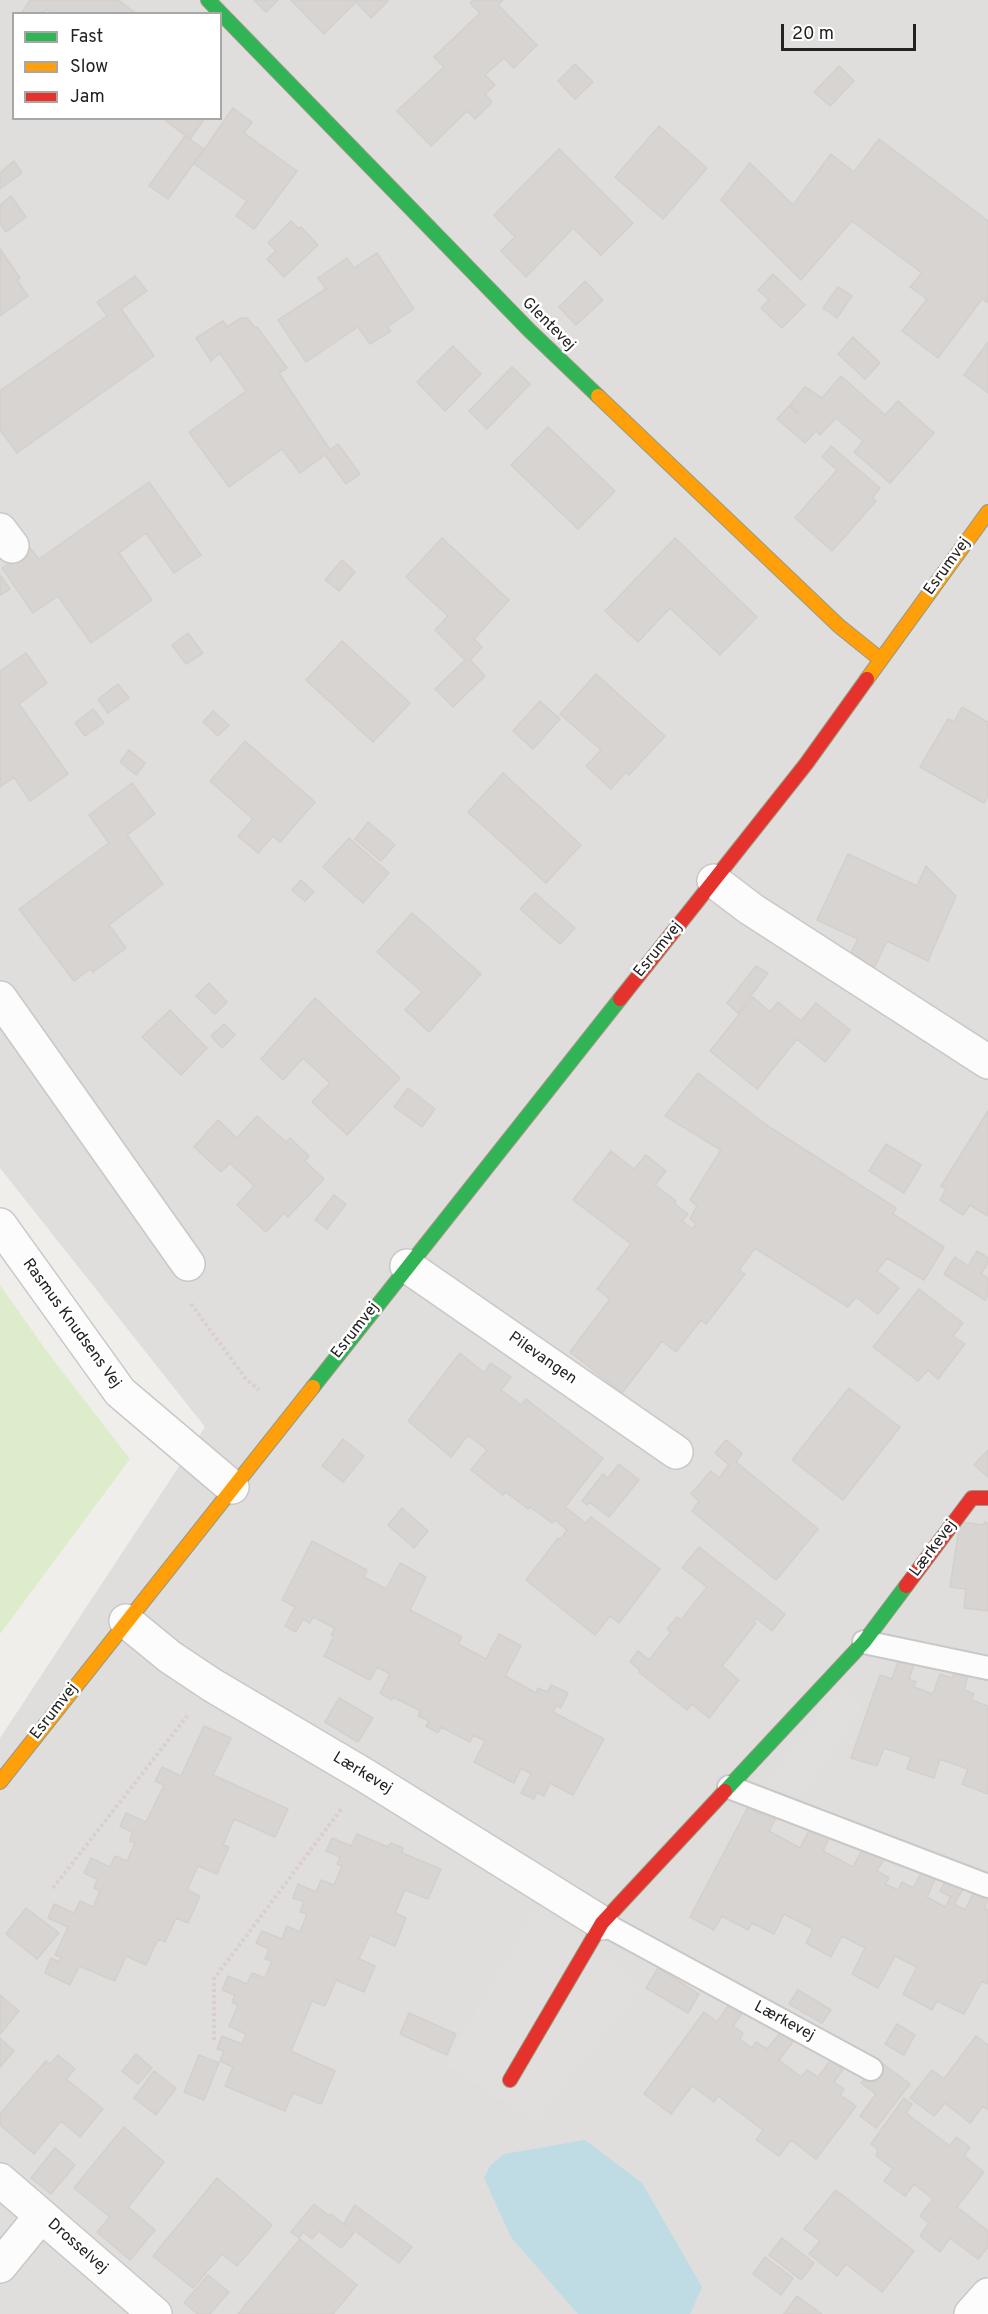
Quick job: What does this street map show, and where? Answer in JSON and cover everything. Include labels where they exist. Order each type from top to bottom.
[{"type":"street","name":"Glentevej","points":[[208,0],[220,12]]},
{"type":"street","name":"Glentevej","points":[[222,14],[529,330],[839,627],[880,659]]},
{"type":"street","name":"Esrumvej","points":[[0,1782],[806,764],[880,659],[985,522]]},
{"type":"street","points":[[714,881],[751,909],[988,1062]]},
{"type":"street","points":[[0,998],[188,1264]]},
{"type":"street","name":"Rasmus Knudsens Vej","points":[[0,1225],[120,1392],[232,1487]]},
{"type":"street","name":"Pilevangen","points":[[407,1266],[676,1452]]},
{"type":"street","name":"Lærkevej","points":[[510,2080],[602,1923],[864,1642],[972,1498],[988,1498]]},
{"type":"street","name":"Lærkevej","points":[[126,1621],[170,1657],[212,1685],[366,1776],[602,1923]]},
{"type":"street","name":"Drosselvej","points":[[0,2180],[155,2314]]},
{"type":"street","points":[[0,2266],[41,2216]]},
{"type":"street","points":[[971,2314],[988,2295]]},
{"type":"lane","points":[[864,1642],[988,1668]]},
{"type":"lane","points":[[729,1787],[988,1886]]},
{"type":"lane","name":"Lærkevej","points":[[602,1923],[871,2069]]},
{"type":"path","points":[[188,1264],[176,1283],[246,1379],[288,1417]]},
{"type":"path","points":[[53,1888],[212,1685]]},
{"type":"path","points":[[214,2040],[214,1979],[366,1776]]},
{"type":"shaded area","points":[[0,0],[988,0],[988,2314],[0,2314],[0,1738],[205,1427],[0,1168]]},
{"type":"shaded area","points":[[840,1688],[863,1706],[803,1799],[766,1783]]},
{"type":"shaded area","points":[[534,1911],[567,1925],[642,1987],[536,2123],[445,2064]]},
{"type":"green space","points":[[0,1285],[48,1353],[130,1459],[0,1634]]},
{"type":"water","points":[[585,2140],[642,2183],[702,2287],[690,2314],[578,2314],[511,2237],[484,2178],[490,2166],[504,2154]]},
{"type":"building","points":[[30,0],[118,0],[134,12],[51,12],[47,9],[45,12],[22,12]]},
{"type":"building","points":[[254,0],[278,0],[266,12]]},
{"type":"building","points":[[291,0],[388,1],[371,18],[356,2],[324,34]]},
{"type":"building","points":[[473,0],[503,0],[498,5],[537,45],[514,68],[504,58],[485,75],[495,85],[485,94],[492,102],[475,119],[467,111],[431,146],[397,111],[444,67],[434,57],[480,13],[470,3]]},
{"type":"building","points":[[575,64],[593,82],[575,99],[558,81]]},
{"type":"building","points":[[839,66],[854,81],[830,106],[814,92]]},
{"type":"building","points":[[233,108],[252,122],[244,133],[297,171],[254,229],[236,216],[247,201],[194,164]]},
{"type":"building","points":[[165,120],[204,120],[190,139]]},
{"type":"building","points":[[659,126],[707,168],[663,219],[615,177]]},
{"type":"building","points":[[185,136],[204,149],[168,199],[149,186]]},
{"type":"building","points":[[879,139],[988,221],[988,303],[982,299],[938,358],[902,331],[927,299],[910,287],[922,273],[852,221],[801,280],[721,200],[750,163],[793,205],[831,154],[854,172]]},
{"type":"building","points":[[559,149],[633,223],[601,255],[573,228],[526,277],[501,251],[515,237],[494,215]]},
{"type":"building","points":[[14,161],[22,173],[0,189],[0,173]]},
{"type":"building","points":[[11,196],[26,217],[6,232],[0,224],[0,205]]},
{"type":"building","points":[[291,221],[299,229],[301,227],[318,245],[284,277],[267,259],[276,251],[268,243]]},
{"type":"building","points":[[0,249],[20,278],[17,280],[28,296],[0,316]]},
{"type":"building","points":[[377,253],[414,309],[387,327],[391,331],[370,344],[358,327],[306,362],[278,320],[326,289],[318,278],[347,258],[354,268]]},
{"type":"building","points":[[773,274],[805,305],[782,328],[761,308],[769,300],[758,290]]},
{"type":"building","points":[[135,276],[147,291],[121,309],[154,356],[17,453],[0,430],[0,391],[107,316],[97,302]]},
{"type":"building","points":[[585,281],[603,300],[576,325],[559,307]]},
{"type":"building","points":[[838,287],[852,296],[837,318],[823,308]]},
{"type":"building","points":[[241,318],[247,318],[255,328],[257,327],[287,368],[279,373],[330,450],[338,444],[360,474],[346,484],[325,455],[300,473],[282,449],[229,487],[189,432],[246,391],[220,353],[211,361],[196,338],[223,321],[227,327]]},
{"type":"building","points":[[853,337],[880,363],[865,379],[838,354]]},
{"type":"building","points":[[988,342],[988,393],[964,375]]},
{"type":"building","points":[[453,346],[481,374],[445,411],[417,382]]},
{"type":"building","points":[[512,367],[530,384],[487,429],[469,411]]},
{"type":"building","points":[[841,376],[885,415],[898,401],[934,433],[890,483],[854,452],[863,441],[836,418],[820,435],[816,431],[805,443],[777,419],[789,406],[799,413],[790,405],[805,387],[822,398]]},
{"type":"building","points":[[548,427],[615,491],[578,529],[511,465]]},
{"type":"building","points":[[831,446],[880,488],[872,498],[876,501],[832,551],[795,518],[837,470],[822,457]]},
{"type":"building","points":[[149,482],[201,555],[174,573],[146,533],[119,553],[152,600],[91,643],[58,596],[33,613],[2,568],[30,548],[39,559]]},
{"type":"building","points":[[442,538],[509,600],[474,639],[482,647],[470,660],[485,676],[453,707],[435,689],[465,660],[435,630],[448,616],[406,577]]},
{"type":"building","points":[[675,538],[757,617],[720,655],[670,608],[638,642],[605,611]]},
{"type":"building","points":[[342,560],[355,572],[339,591],[325,580]]},
{"type":"building","points":[[0,575],[10,589],[0,595]]},
{"type":"building","points":[[188,633],[203,653],[186,664],[172,645]]},
{"type":"building","points":[[342,641],[410,703],[373,742],[306,680]]},
{"type":"building","points":[[26,653],[47,683],[19,704],[68,774],[30,801],[14,777],[0,787],[0,671]]},
{"type":"building","points":[[596,674],[665,736],[629,775],[626,772],[611,789],[586,766],[601,750],[560,714]]},
{"type":"building","points":[[118,684],[129,698],[108,713],[98,699]]},
{"type":"building","points":[[540,701],[560,719],[533,749],[513,731]]},
{"type":"building","points":[[962,707],[988,722],[988,796],[984,803],[920,767],[948,719],[954,722]]},
{"type":"building","points":[[93,709],[104,723],[85,736],[75,723]]},
{"type":"building","points":[[213,711],[229,725],[218,736],[203,722]]},
{"type":"building","points":[[245,741],[315,802],[280,842],[273,836],[258,853],[238,836],[253,819],[210,781]]},
{"type":"building","points":[[129,750],[145,763],[136,775],[120,762]]},
{"type":"building","points":[[503,773],[581,845],[546,883],[468,812]]},
{"type":"building","points":[[132,783],[155,814],[127,835],[163,884],[109,925],[126,948],[93,972],[90,969],[74,981],[19,909],[109,843],[89,815]]},
{"type":"building","points":[[368,822],[395,845],[381,861],[355,839]]},
{"type":"building","points":[[349,838],[389,873],[363,903],[323,867]]},
{"type":"building","points":[[848,854],[917,886],[926,866],[956,896],[928,961],[887,941],[874,968],[851,952],[858,939],[817,920]]},
{"type":"building","points":[[301,880],[314,892],[305,901],[292,890]]},
{"type":"building","points":[[535,893],[575,928],[560,944],[520,909]]},
{"type":"building","points":[[412,913],[481,974],[429,1032],[405,1010],[422,992],[377,952]]},
{"type":"building","points":[[756,966],[768,973],[738,1013],[727,1003]]},
{"type":"building","points":[[209,983],[227,1002],[215,1014],[196,996]]},
{"type":"building","points":[[753,997],[770,1012],[778,1002],[801,1021],[816,1003],[850,1030],[825,1062],[797,1039],[757,1089],[710,1051]]},
{"type":"building","points":[[315,998],[400,1078],[347,1135],[312,1102],[330,1083],[303,1058],[283,1080],[261,1059]]},
{"type":"building","points":[[170,1010],[207,1048],[181,1075],[142,1037]]},
{"type":"building","points":[[224,1024],[235,1035],[222,1048],[211,1036]]},
{"type":"building","points":[[698,1073],[768,1126],[896,1208],[893,1214],[944,1247],[924,1280],[887,1258],[877,1271],[899,1288],[878,1314],[856,1297],[848,1307],[755,1248],[739,1270],[745,1274],[706,1324],[701,1320],[676,1352],[662,1341],[622,1393],[570,1352],[610,1299],[597,1289],[631,1244],[573,1200],[611,1151],[634,1169],[646,1155],[666,1171],[655,1185],[676,1201],[675,1204],[688,1214],[682,1221],[693,1229],[696,1224],[690,1219],[697,1206],[690,1200],[721,1150],[665,1116]]},
{"type":"building","points":[[408,1088],[435,1109],[422,1127],[394,1107]]},
{"type":"building","points":[[988,1111],[988,1216],[970,1205],[963,1215],[940,1200],[946,1189],[941,1186]]},
{"type":"building","points":[[257,1116],[286,1142],[290,1138],[309,1156],[305,1161],[324,1179],[288,1217],[284,1213],[266,1232],[237,1205],[254,1186],[230,1163],[221,1172],[194,1147],[218,1120],[237,1138]]},
{"type":"building","points":[[886,1144],[921,1165],[904,1193],[869,1171]]},
{"type":"building","points":[[334,1195],[346,1204],[327,1229],[315,1220]]},
{"type":"building","points":[[977,1251],[988,1258],[988,1263],[981,1274],[988,1278],[988,1295],[985,1300],[944,1274],[955,1257],[968,1266]]},
{"type":"building","points":[[919,1289],[963,1323],[953,1336],[965,1344],[938,1379],[928,1370],[918,1381],[873,1347]]},
{"type":"building","points":[[460,1353],[484,1373],[491,1363],[511,1377],[501,1390],[521,1405],[526,1399],[603,1458],[565,1507],[586,1523],[591,1517],[660,1569],[619,1623],[610,1616],[595,1635],[526,1580],[558,1538],[560,1540],[567,1530],[555,1520],[552,1523],[530,1507],[528,1509],[506,1492],[503,1495],[471,1470],[487,1450],[468,1435],[451,1457],[408,1421]]},
{"type":"building","points":[[849,1388],[900,1427],[843,1500],[792,1460]]},
{"type":"building","points":[[343,1439],[364,1456],[343,1482],[322,1466]]},
{"type":"building","points":[[726,1440],[742,1453],[736,1462],[818,1529],[776,1580],[692,1511],[699,1501],[691,1494],[711,1471],[719,1478],[729,1465],[715,1453]]},
{"type":"building","points":[[988,1450],[988,1477],[974,1465]]},
{"type":"building","points":[[619,1464],[639,1480],[609,1517],[589,1502],[587,1505],[582,1501],[603,1474],[608,1478]]},
{"type":"building","points":[[402,1508],[428,1531],[414,1548],[388,1525]]},
{"type":"building","points":[[960,1522],[984,1525],[984,1522],[988,1523],[988,1611],[964,1608],[966,1589],[950,1587]]},
{"type":"building","points":[[312,1541],[367,1570],[364,1577],[386,1589],[400,1563],[426,1577],[410,1610],[462,1637],[458,1644],[486,1659],[499,1634],[521,1646],[505,1676],[536,1693],[538,1688],[547,1692],[551,1685],[568,1693],[561,1708],[556,1705],[553,1712],[604,1739],[573,1795],[550,1783],[544,1796],[537,1792],[534,1799],[521,1793],[531,1774],[521,1768],[514,1783],[474,1762],[485,1741],[473,1735],[470,1742],[441,1727],[438,1733],[426,1726],[429,1721],[418,1716],[421,1711],[380,1693],[390,1674],[377,1667],[370,1680],[324,1656],[334,1636],[331,1635],[335,1628],[313,1617],[310,1623],[303,1619],[296,1632],[285,1626],[295,1607],[282,1600]]},
{"type":"building","points":[[699,1547],[785,1614],[772,1631],[756,1618],[754,1621],[756,1623],[722,1666],[739,1680],[709,1718],[692,1704],[687,1710],[639,1672],[640,1670],[630,1662],[638,1651],[649,1660],[671,1632],[667,1629],[677,1617],[681,1620],[707,1587],[682,1568]]},
{"type":"building","points":[[899,1659],[914,1664],[909,1679],[916,1682],[914,1687],[933,1694],[940,1674],[952,1678],[955,1671],[968,1676],[964,1690],[974,1694],[971,1700],[988,1706],[988,1794],[962,1784],[968,1769],[940,1759],[934,1778],[907,1769],[911,1757],[884,1748],[877,1766],[851,1758],[880,1675],[892,1679]]},
{"type":"building","points":[[339,1698],[373,1718],[358,1742],[325,1722]]},
{"type":"building","points":[[204,1726],[231,1738],[213,1775],[288,1809],[275,1837],[234,1819],[223,1845],[229,1847],[217,1874],[198,1866],[187,1890],[200,1896],[188,1923],[176,1918],[165,1942],[158,1939],[146,1965],[126,1956],[115,1981],[79,1966],[70,1985],[45,1973],[51,1958],[59,1962],[61,1957],[55,1955],[68,1927],[48,1918],[54,1904],[74,1913],[80,1901],[93,1907],[100,1891],[94,1888],[97,1879],[84,1873],[91,1858],[110,1867],[115,1856],[127,1861],[135,1843],[130,1841],[132,1832],[120,1826],[126,1813],[146,1822],[164,1785],[155,1781],[162,1767],[181,1776]]},
{"type":"building","points":[[748,1807],[760,1814],[762,1810],[776,1818],[769,1831],[800,1848],[810,1828],[829,1838],[823,1851],[853,1867],[863,1848],[884,1859],[877,1871],[889,1878],[885,1884],[898,1890],[902,1882],[913,1888],[923,1870],[936,1877],[927,1897],[945,1907],[951,1897],[940,1891],[946,1880],[963,1889],[954,1904],[965,1910],[975,1890],[988,1897],[985,1908],[988,1910],[988,1984],[982,1981],[964,2014],[937,2001],[932,2010],[903,1994],[917,1967],[895,1956],[878,1988],[852,1974],[865,1948],[842,1936],[831,1957],[806,1943],[813,1929],[784,1914],[774,1934],[752,1923],[748,1930],[722,1916],[714,1930],[690,1917]]},
{"type":"building","points":[[357,1834],[388,1847],[391,1843],[403,1848],[402,1853],[441,1869],[428,1899],[405,1890],[395,1913],[406,1918],[395,1946],[370,1935],[359,1959],[375,1966],[364,1992],[336,1980],[325,2006],[312,2001],[291,2051],[335,2071],[321,2104],[293,2093],[285,2111],[225,2086],[233,2067],[220,2061],[224,2051],[217,2049],[222,2036],[242,2044],[246,2034],[229,2026],[238,2005],[232,2002],[235,1995],[222,1990],[228,1976],[247,1984],[252,1973],[265,1978],[272,1961],[265,1959],[269,1949],[256,1943],[262,1931],[282,1939],[287,1926],[300,1932],[307,1914],[300,1912],[304,1902],[293,1898],[298,1884],[316,1892],[321,1880],[334,1885],[342,1866],[337,1864],[340,1857],[326,1851],[332,1838],[351,1846]]},
{"type":"building","points":[[26,1908],[59,1933],[37,1959],[6,1934]]},
{"type":"building","points":[[658,1968],[699,1994],[688,2013],[646,1988]]},
{"type":"building","points":[[798,1990],[831,2010],[822,2023],[789,2004]]},
{"type":"building","points":[[0,1995],[19,2011],[0,2034]]},
{"type":"building","points":[[729,2005],[742,2014],[733,2026],[743,2033],[740,2039],[752,2048],[756,2042],[767,2049],[780,2033],[793,2042],[779,2060],[801,2077],[807,2070],[818,2077],[831,2060],[843,2069],[834,2082],[844,2089],[840,2095],[856,2106],[816,2159],[791,2140],[779,2156],[756,2140],[763,2130],[718,2096],[714,2102],[692,2086],[671,2114],[644,2094],[704,2012],[717,2022]]},
{"type":"building","points":[[409,2013],[456,2034],[447,2055],[400,2034]]},
{"type":"building","points":[[897,2024],[915,2035],[904,2055],[885,2044]]},
{"type":"building","points":[[976,2036],[988,2045],[988,2110],[983,2106],[970,2123],[945,2103],[934,2116],[910,2098],[932,2070],[944,2079]]},
{"type":"building","points":[[0,2038],[14,2051],[0,2067]]},
{"type":"building","points":[[136,2054],[152,2068],[138,2084],[122,2071]]},
{"type":"building","points":[[58,2055],[75,2069],[66,2079],[103,2109],[80,2137],[61,2121],[34,2154],[0,2125],[0,2114],[46,2061],[50,2064]]},
{"type":"building","points":[[199,2055],[219,2063],[204,2100],[184,2092]]},
{"type":"building","points":[[878,2060],[910,2084],[876,2128],[860,2116],[876,2094],[861,2083]]},
{"type":"building","points":[[154,2071],[176,2088],[156,2115],[134,2098]]},
{"type":"building","points":[[904,2098],[912,2104],[906,2113],[950,2146],[956,2137],[970,2147],[964,2156],[984,2172],[957,2207],[988,2231],[988,2247],[978,2259],[950,2238],[940,2252],[920,2236],[929,2223],[920,2216],[933,2199],[914,2184],[905,2196],[884,2181],[893,2169],[876,2156],[878,2150],[871,2144]]},
{"type":"building","points":[[124,2127],[164,2162],[128,2207],[155,2230],[130,2260],[97,2232],[110,2217],[74,2188]]},
{"type":"building","points":[[55,2148],[75,2165],[51,2194],[31,2178]]},
{"type":"building","points":[[217,2178],[272,2225],[237,2266],[222,2254],[193,2288],[153,2256]]},
{"type":"building","points":[[836,2190],[914,2251],[882,2292],[846,2264],[837,2276],[809,2254],[820,2241],[804,2229]]},
{"type":"building","points":[[314,2204],[329,2216],[331,2214],[354,2233],[341,2248],[319,2231],[312,2239],[303,2232],[299,2238],[291,2232]]},
{"type":"building","points":[[355,2205],[412,2247],[399,2263],[344,2223]]},
{"type":"building","points":[[782,2238],[814,2263],[801,2280],[769,2255]]},
{"type":"building","points":[[300,2239],[357,2285],[333,2314],[238,2314]]},
{"type":"building","points":[[765,2257],[793,2278],[781,2295],[753,2274]]},
{"type":"building","points":[[208,2275],[229,2292],[210,2314],[198,2314],[184,2303]]},
{"type":"building","points":[[797,2296],[822,2314],[784,2314]]},
{"type":"traffic: fast","points":[[208,0],[220,12]]},
{"type":"traffic: fast","points":[[222,14],[529,330],[598,396]]},
{"type":"traffic: fast","points":[[313,1387],[620,999]]},
{"type":"traffic: fast","points":[[725,1791],[864,1642],[906,1586]]},
{"type":"traffic: slow","points":[[598,396],[839,626],[880,659]]},
{"type":"traffic: slow","points":[[867,679],[988,512]]},
{"type":"traffic: slow","points":[[0,1782],[313,1387]]},
{"type":"traffic: jam","points":[[620,999],[806,764],[867,679]]},
{"type":"traffic: jam","points":[[906,1586],[972,1498],[988,1498]]},
{"type":"traffic: jam","points":[[510,2080],[602,1923],[725,1791]]}]
